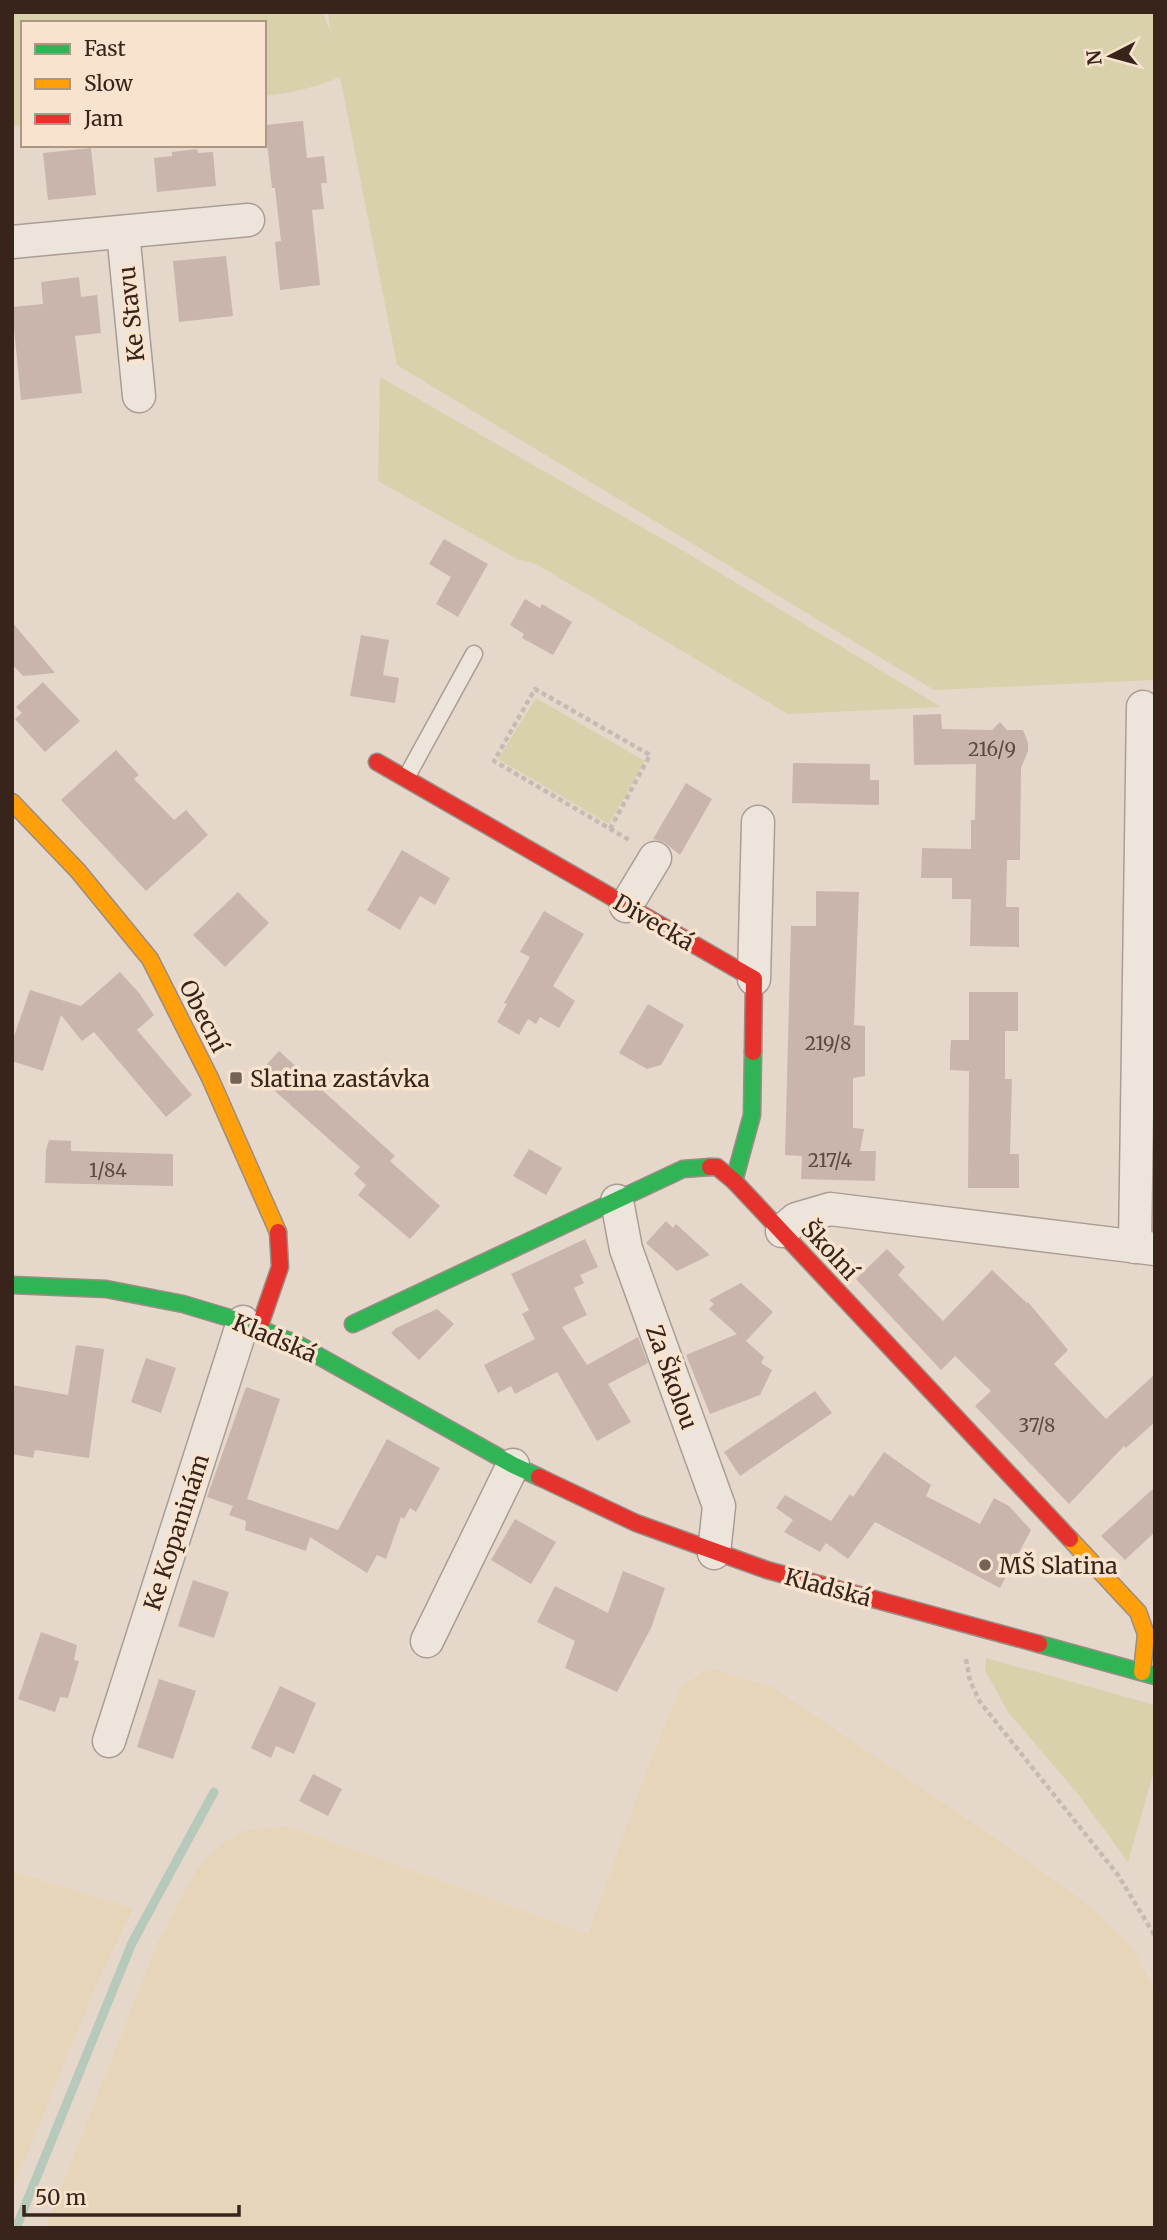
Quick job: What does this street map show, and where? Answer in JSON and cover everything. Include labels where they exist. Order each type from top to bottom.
[{"type":"street","points":[[12,242],[248,220]]},
{"type":"street","name":"Ke Stavu","points":[[123,232],[139,396]]},
{"type":"street","points":[[782,1231],[796,1219],[830,1209],[1145,1248],[1143,707]]},
{"type":"street","name":"Divecká","points":[[377,762],[754,979]]},
{"type":"street","name":"Obecní","points":[[12,802],[78,871],[150,959],[210,1077],[278,1232],[280,1266],[251,1325]]},
{"type":"street","points":[[734,1181],[752,1115],[758,822]]},
{"type":"street","points":[[626,906],[645,851]]},
{"type":"street","name":"Školní","points":[[353,1324],[682,1169],[717,1167],[782,1231],[1138,1612],[1144,1621],[1148,1674]]},
{"type":"street","name":"Za Školou","points":[[617,1201],[626,1249],[719,1506],[714,1553]]},
{"type":"street","name":"Kladská","points":[[12,1284],[106,1289],[183,1304],[251,1325],[321,1357],[513,1465],[636,1523],[768,1570],[1148,1674]]},
{"type":"street","name":"Ke Kopaninám","points":[[109,1741],[251,1325]]},
{"type":"street","points":[[427,1641],[513,1465]]},
{"type":"lane","points":[[406,778],[474,654]]},
{"type":"path","points":[[610,829],[650,755],[535,689],[494,761],[645,851]]},
{"type":"path","points":[[968,1625],[967,1670],[980,1702],[1118,1875],[1155,1936]]},
{"type":"shaded area","points":[[12,12],[323,12],[331,34],[328,12],[1155,12],[1155,680],[934,690],[397,365],[340,77],[303,90],[266,96],[266,21],[21,21],[21,125],[12,127]]},
{"type":"shaded area","points":[[380,377],[687,553],[941,707],[788,714],[536,564],[517,559],[378,481]]},
{"type":"shaded area","points":[[536,698],[645,761],[609,824],[498,759]]},
{"type":"shaded area","points":[[986,1658],[1155,1705],[1155,1768],[1128,1862],[1078,1794],[1008,1712],[985,1670]]},
{"type":"shaded area","points":[[709,1668],[772,1687],[1075,1895],[1132,1947],[1155,1991],[1155,2228],[45,2228],[158,1942],[198,1867],[221,1844],[243,1831],[289,1826],[588,1934],[649,1764],[680,1688]]},
{"type":"shaded area","points":[[12,1871],[133,1908],[99,1978],[12,2191]]},
{"type":"building","points":[[303,121],[307,158],[324,156],[327,183],[321,183],[324,209],[312,210],[320,285],[280,290],[275,242],[281,241],[275,188],[272,188],[266,125]]},
{"type":"building","points":[[91,148],[96,195],[48,200],[43,153]]},
{"type":"building","points":[[197,149],[198,153],[213,152],[216,186],[157,192],[154,158],[172,156],[172,152]]},
{"type":"building","points":[[226,256],[233,316],[179,322],[173,261]]},
{"type":"building","points":[[79,277],[81,297],[97,295],[101,333],[75,336],[82,393],[21,400],[12,307],[43,304],[41,282]]},
{"type":"building","points":[[444,539],[488,564],[458,617],[436,604],[451,577],[429,564]]},
{"type":"building","points":[[525,599],[540,608],[542,604],[572,622],[553,655],[522,638],[524,634],[510,625]]},
{"type":"building","points":[[12,622],[55,673],[23,676],[12,664]]},
{"type":"building","points":[[361,635],[389,640],[383,675],[399,678],[395,703],[350,696]]},
{"type":"building","points":[[43,682],[80,721],[45,752],[15,719],[22,713],[16,707]]},
{"type":"building","points":[[941,714],[942,729],[992,730],[1000,722],[1007,730],[1023,730],[1028,743],[1028,751],[1021,768],[1020,860],[1007,860],[1006,907],[1019,907],[1019,947],[970,946],[971,899],[952,899],[952,878],[921,878],[922,848],[971,849],[971,820],[975,820],[976,764],[914,765],[913,715]]},
{"type":"building","points":[[116,750],[139,775],[134,779],[174,820],[186,810],[208,835],[146,891],[61,800]]},
{"type":"building","points":[[793,763],[870,764],[870,780],[879,780],[879,805],[792,803]]},
{"type":"building","points":[[686,783],[712,799],[680,855],[664,842],[653,839]]},
{"type":"building","points":[[402,850],[450,878],[435,905],[420,896],[400,930],[367,910]]},
{"type":"building","points":[[816,891],[859,892],[854,1025],[865,1026],[865,1076],[853,1078],[853,1128],[864,1129],[860,1151],[876,1151],[875,1181],[801,1179],[802,1156],[785,1155],[791,926],[816,926]]},
{"type":"building","points":[[238,892],[269,923],[225,967],[193,935]]},
{"type":"building","points":[[544,911],[584,934],[553,986],[575,1001],[559,1028],[540,1017],[536,1024],[528,1019],[519,1035],[497,1022],[507,1004],[504,1003],[530,957],[520,952]]},
{"type":"building","points":[[120,972],[154,1015],[137,1030],[192,1095],[166,1117],[94,1032],[82,1041],[61,1015],[43,1071],[12,1061],[12,1042],[30,990],[81,1006]]},
{"type":"building","points":[[969,992],[1018,992],[1018,1031],[1005,1031],[1005,1079],[1012,1079],[1010,1154],[1019,1154],[1019,1188],[968,1188],[969,1071],[950,1070],[950,1055],[951,1040],[969,1040]]},
{"type":"building","points":[[648,1004],[684,1025],[661,1065],[647,1069],[619,1053]]},
{"type":"building","points":[[279,1051],[395,1156],[390,1161],[440,1206],[410,1239],[358,1195],[366,1185],[354,1174],[360,1167],[257,1075]]},
{"type":"building","points":[[49,1140],[71,1141],[71,1151],[173,1154],[173,1186],[45,1183]]},
{"type":"building","points":[[529,1149],[562,1168],[546,1195],[513,1176]]},
{"type":"building","points":[[666,1221],[673,1228],[676,1224],[710,1255],[677,1271],[646,1243]]},
{"type":"building","points":[[585,1239],[598,1267],[580,1275],[584,1283],[574,1288],[587,1315],[562,1327],[587,1365],[638,1337],[648,1363],[608,1384],[631,1422],[597,1441],[557,1372],[515,1394],[511,1386],[498,1393],[484,1365],[535,1339],[522,1314],[529,1310],[511,1274]]},
{"type":"building","points":[[887,1249],[905,1267],[898,1275],[943,1321],[992,1270],[1028,1302],[1068,1350],[1054,1364],[1106,1419],[1155,1374],[1155,1422],[1126,1448],[1124,1446],[1069,1504],[975,1406],[991,1391],[955,1356],[941,1370],[856,1279]]},
{"type":"building","points":[[741,1283],[773,1312],[746,1341],[764,1357],[761,1363],[772,1370],[760,1395],[710,1414],[686,1355],[737,1334],[709,1309],[714,1304],[709,1300]]},
{"type":"building","points":[[437,1309],[454,1324],[419,1360],[391,1333],[396,1328]]},
{"type":"building","points":[[76,1345],[104,1349],[89,1458],[35,1450],[33,1458],[12,1454],[12,1385],[68,1395]]},
{"type":"building","points":[[146,1358],[176,1368],[161,1413],[131,1402]]},
{"type":"building","points":[[246,1387],[280,1399],[247,1499],[338,1530],[387,1439],[440,1468],[416,1512],[410,1508],[404,1519],[401,1517],[386,1559],[377,1555],[367,1573],[310,1537],[306,1551],[245,1530],[246,1521],[229,1515],[233,1506],[207,1497]]},
{"type":"building","points":[[815,1391],[832,1413],[740,1476],[724,1452]]},
{"type":"building","points":[[884,1452],[931,1485],[926,1496],[980,1524],[994,1498],[1009,1506],[1031,1530],[1000,1588],[875,1522],[848,1559],[826,1543],[820,1552],[784,1532],[793,1520],[776,1508],[785,1495],[831,1521],[850,1494],[853,1497]]},
{"type":"building","points":[[1155,1487],[1155,1532],[1125,1560],[1101,1536]]},
{"type":"building","points":[[515,1519],[556,1542],[531,1584],[491,1560]]},
{"type":"building","points":[[623,1571],[665,1588],[651,1628],[617,1692],[565,1668],[575,1641],[537,1622],[555,1586],[608,1613]]},
{"type":"building","points":[[193,1580],[229,1592],[214,1638],[178,1626]]},
{"type":"building","points":[[41,1632],[77,1645],[74,1660],[79,1661],[68,1698],[60,1697],[55,1712],[18,1699]]},
{"type":"building","points":[[159,1679],[196,1691],[173,1759],[137,1747]]},
{"type":"building","points":[[280,1686],[316,1703],[294,1754],[276,1746],[271,1758],[251,1748]]},
{"type":"building","points":[[313,1774],[342,1789],[328,1816],[299,1801]]},
{"type":"waterway","points":[[16,2228],[132,1943],[214,1792]]},
{"type":"traffic: fast","points":[[734,1181],[752,1115],[753,1052]]},
{"type":"traffic: fast","points":[[353,1324],[683,1169],[710,1167]]},
{"type":"traffic: fast","points":[[12,1285],[106,1289],[183,1304],[243,1322],[299,1345],[539,1477]]},
{"type":"traffic: fast","points":[[1039,1644],[1155,1676]]},
{"type":"traffic: slow","points":[[12,802],[78,871],[150,959],[210,1078],[278,1232]]},
{"type":"traffic: slow","points":[[1070,1539],[1138,1612],[1146,1634],[1142,1672]]},
{"type":"traffic: jam","points":[[377,762],[754,979],[753,1052]]},
{"type":"traffic: jam","points":[[710,1167],[717,1167],[734,1181],[1070,1539]]},
{"type":"traffic: jam","points":[[259,1328],[280,1267],[278,1232]]},
{"type":"traffic: jam","points":[[539,1477],[636,1523],[767,1570],[1039,1644]]},
{"type":"place","name":"Slatina zastávka","points":[[236,1078]]},
{"type":"place","name":"MŠ Slatina","points":[[985,1565]]}]
